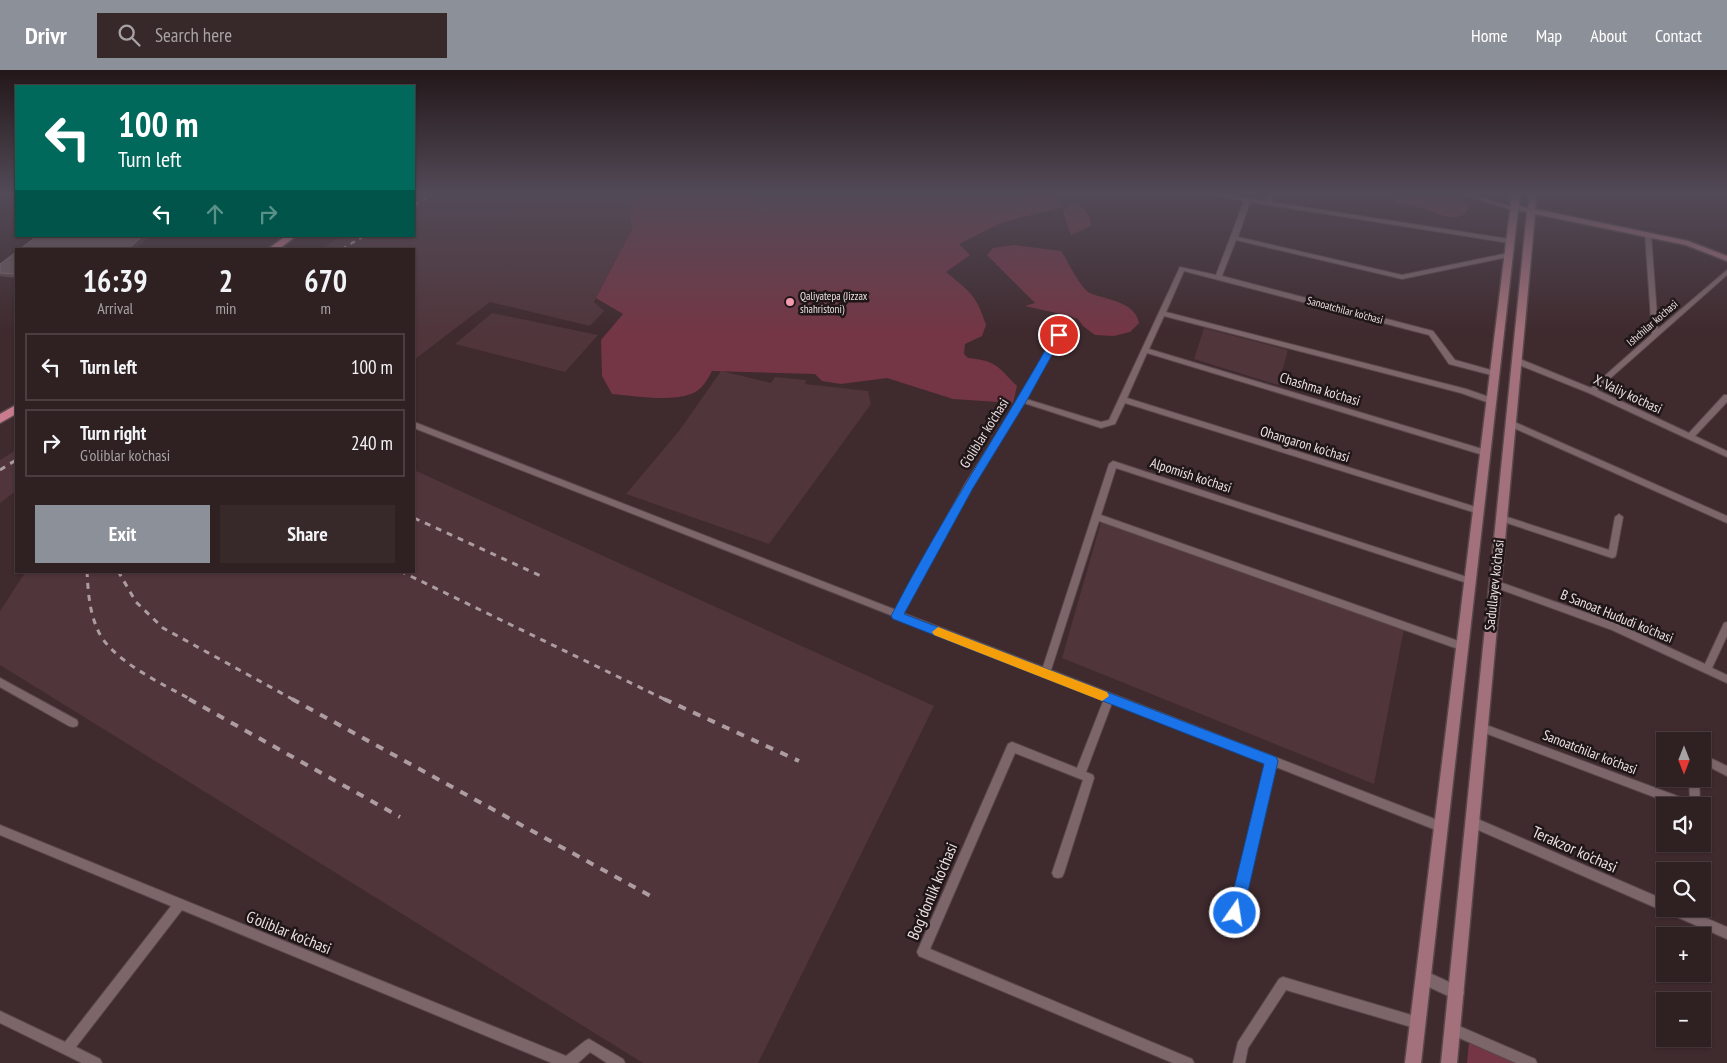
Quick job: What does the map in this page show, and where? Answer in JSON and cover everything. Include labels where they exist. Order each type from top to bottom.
[{"type":"main road","points":[[274,248],[285,240]]},
{"type":"main road","name":"Sadullayev ko'chasi","points":[[1413,1063],[1461,646],[1486,453],[1509,240]]},
{"type":"main road","name":"Sadullayev ko'chasi","points":[[1449,1063],[1459,976],[1494,584],[1529,240]]},
{"type":"main road","points":[[1676,240],[1688,243],[1727,259]]},
{"type":"main road","points":[[0,419],[15,410]]},
{"type":"street","points":[[1218,278],[1233,240]]},
{"type":"street","points":[[1244,240],[1402,277],[1508,255]]},
{"type":"street","points":[[1648,240],[1655,334]]},
{"type":"street","points":[[1022,400],[1101,425],[1112,422],[1124,400],[1182,268]]},
{"type":"street","name":"Sanoatchilar ko'chasi","points":[[1182,268],[1431,333],[1452,362],[1495,374]]},
{"type":"street","name":"Ishchilar ko'chasi","points":[[1592,391],[1727,272]]},
{"type":"street","points":[[1162,313],[1463,391],[1492,401]]},
{"type":"street","name":"G'oliblar ko'chasi","points":[[897,616],[968,486],[1022,400],[1068,319]]},
{"type":"street","name":"Chashma ko'chasi","points":[[1146,350],[1486,453]]},
{"type":"street","name":"X. Valiy ko'chasi","points":[[1516,361],[1592,391],[1727,454]]},
{"type":"street","points":[[1690,437],[1727,396]]},
{"type":"street","name":"Ohangaron ko'chasi","points":[[1124,400],[1479,511]]},
{"type":"street","points":[[1510,423],[1727,520]]},
{"type":"street","points":[[415,425],[1045,674],[1441,826]]},
{"type":"street","name":"Alpomish ko'chasi","points":[[1045,674],[1114,464],[1470,581]]},
{"type":"street","points":[[1096,517],[1461,646]]},
{"type":"street","points":[[1501,518],[1612,555],[1619,518]]},
{"type":"street","name":"B Sanoat Hududi ko'chasi","points":[[1494,584],[1615,627],[1727,679]]},
{"type":"street","points":[[1707,669],[1727,626]]},
{"type":"street","points":[[0,682],[72,723]]},
{"type":"street","points":[[1058,873],[1089,778],[1080,774],[1109,698]]},
{"type":"street","name":"Sanoatchilar ko'chasi","points":[[1481,727],[1688,804],[1695,802],[1694,788]]},
{"type":"street","name":"Bog'donlik ko'chasi","points":[[1080,774],[1012,747],[924,952],[1188,1063]]},
{"type":"street","points":[[1235,913],[1272,761]]},
{"type":"street","points":[[1711,763],[1727,771]]},
{"type":"street","name":"Terakzor ko'chasi","points":[[1472,822],[1656,902]]},
{"type":"street","name":"G'oliblar ko'chasi","points":[[0,830],[568,1063],[589,1045],[619,1063]]},
{"type":"street","points":[[67,1049],[180,904]]},
{"type":"street","points":[[1690,917],[1727,933]]},
{"type":"street","points":[[1423,977],[1457,993]]},
{"type":"street","points":[[1239,1063],[1242,1046],[1283,983],[1418,1023]]},
{"type":"street","points":[[0,1016],[96,1063]]},
{"type":"street","points":[[1452,1030],[1531,1063]]},
{"type":"shaded area","points":[[335,240],[626,240],[594,302],[604,311],[590,326],[490,302],[415,359],[415,248],[323,248]]},
{"type":"shaded area","name":"Qaliyatepa (Jizzax shahristoni)","points":[[626,240],[966,240],[959,244],[970,255],[946,272],[971,294],[979,306],[986,325],[982,336],[965,344],[964,354],[968,358],[985,361],[996,366],[1017,386],[1013,403],[953,399],[887,378],[841,384],[822,381],[815,374],[712,371],[701,388],[691,394],[672,398],[652,398],[612,394],[602,376],[601,340],[623,314],[596,298]]},
{"type":"shaded area","points":[[1014,245],[1061,251],[1086,290],[1126,306],[1132,310],[1139,323],[1130,332],[1114,336],[1095,335],[1083,326],[1078,319],[1025,306],[1035,303],[987,255],[993,248]]},
{"type":"shaded area","points":[[492,313],[598,335],[565,372],[455,344]]},
{"type":"shaded area","points":[[1204,328],[1288,350],[1278,385],[1194,359]]},
{"type":"shaded area","points":[[721,371],[771,383],[775,377],[806,380],[805,384],[868,391],[871,404],[769,544],[626,494],[679,431]]},
{"type":"shaded area","points":[[15,451],[15,492],[0,503],[0,460]]},
{"type":"shaded area","points":[[415,470],[934,706],[758,1063],[643,1063],[0,665],[0,611],[25,573],[415,573]]},
{"type":"shaded area","points":[[1101,522],[1404,629],[1374,784],[1062,658]]},
{"type":"shaded area","points":[[1469,1043],[1516,1063],[1467,1063]]},
{"type":"building","points":[[31,240],[138,240],[129,248],[21,248]]},
{"type":"building","points":[[15,253],[15,274],[0,273],[0,264]]},
{"type":"railway","points":[[344,248],[357,240]]},
{"type":"railway","points":[[0,470],[15,461]]},
{"type":"railway","points":[[415,518],[541,576]]},
{"type":"railway","points":[[87,573],[92,614],[103,639],[113,650],[138,670],[192,700]]},
{"type":"railway","points":[[119,573],[136,602],[163,628],[294,700]]},
{"type":"railway","points":[[404,573],[666,700]]},
{"type":"railway","points":[[189,699],[400,817]]},
{"type":"railway","points":[[292,699],[656,899]]},
{"type":"railway","points":[[664,699],[799,761]]},
{"type":"slow traffic","points":[[938,632],[1102,696]]},
{"type":"place","name":"Qaliyatepa (Jizzax shahristoni)","points":[[790,302]]},
{"type":"route","points":[[1059,335],[1022,400],[968,486],[897,616],[1272,761],[1235,913]]}]
